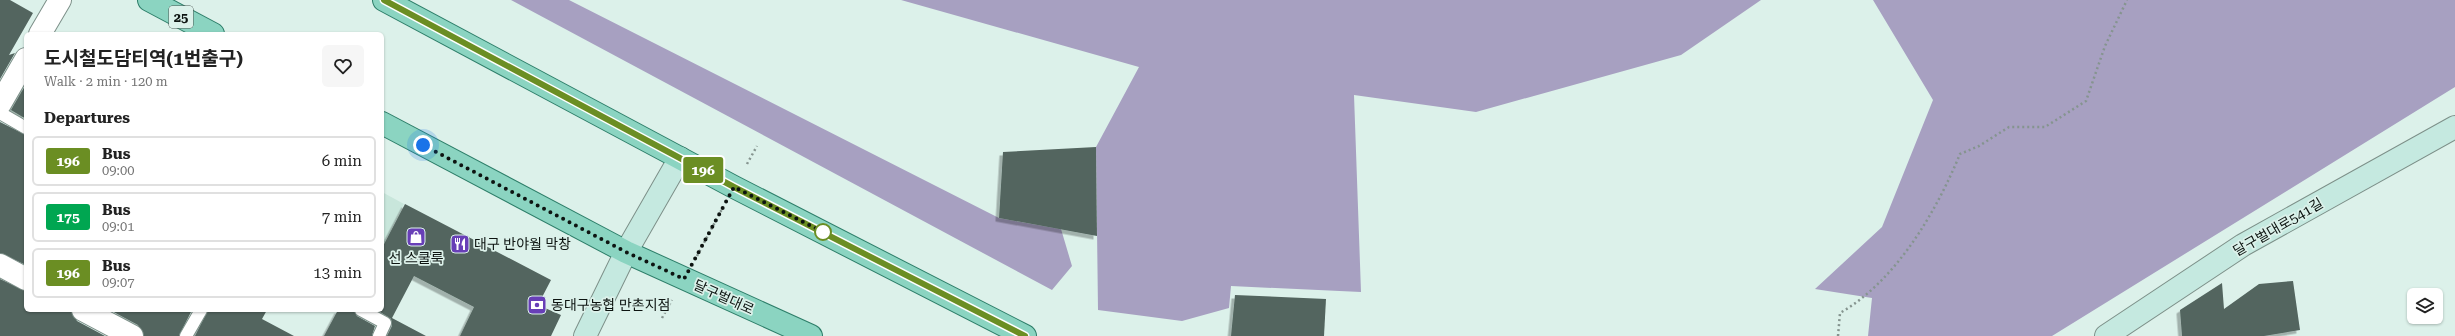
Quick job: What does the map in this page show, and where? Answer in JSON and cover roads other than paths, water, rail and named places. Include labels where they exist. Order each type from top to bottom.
[{"type":"main road","name":"25","points":[[149,0],[209,32]]},
{"type":"main road","points":[[384,0],[734,187],[1025,336]]},
{"type":"main road","name":"달구벌대로","points":[[384,124],[626,252],[811,336]]},
{"type":"street","points":[[41,32],[60,0]]},
{"type":"street","points":[[2,95],[24,62]]},
{"type":"street","name":"달구벌대로541길","points":[[2106,336],[2243,245],[2455,127]]},
{"type":"street","points":[[585,336],[626,252],[680,158]]},
{"type":"street","points":[[0,265],[24,278]]},
{"type":"street","points":[[86,312],[125,334]]},
{"type":"lane","points":[[0,114],[24,127]]},
{"type":"lane","points":[[186,336],[200,312]]},
{"type":"lane","points":[[365,312],[385,323],[379,336]]},
{"type":"place","name":"선 스쿨룩","points":[[416,237]]},
{"type":"place","name":"대구 반야월 막창","points":[[460,244]]},
{"type":"place","name":"동대구농협 만촌지점","points":[[537,305]]}]
